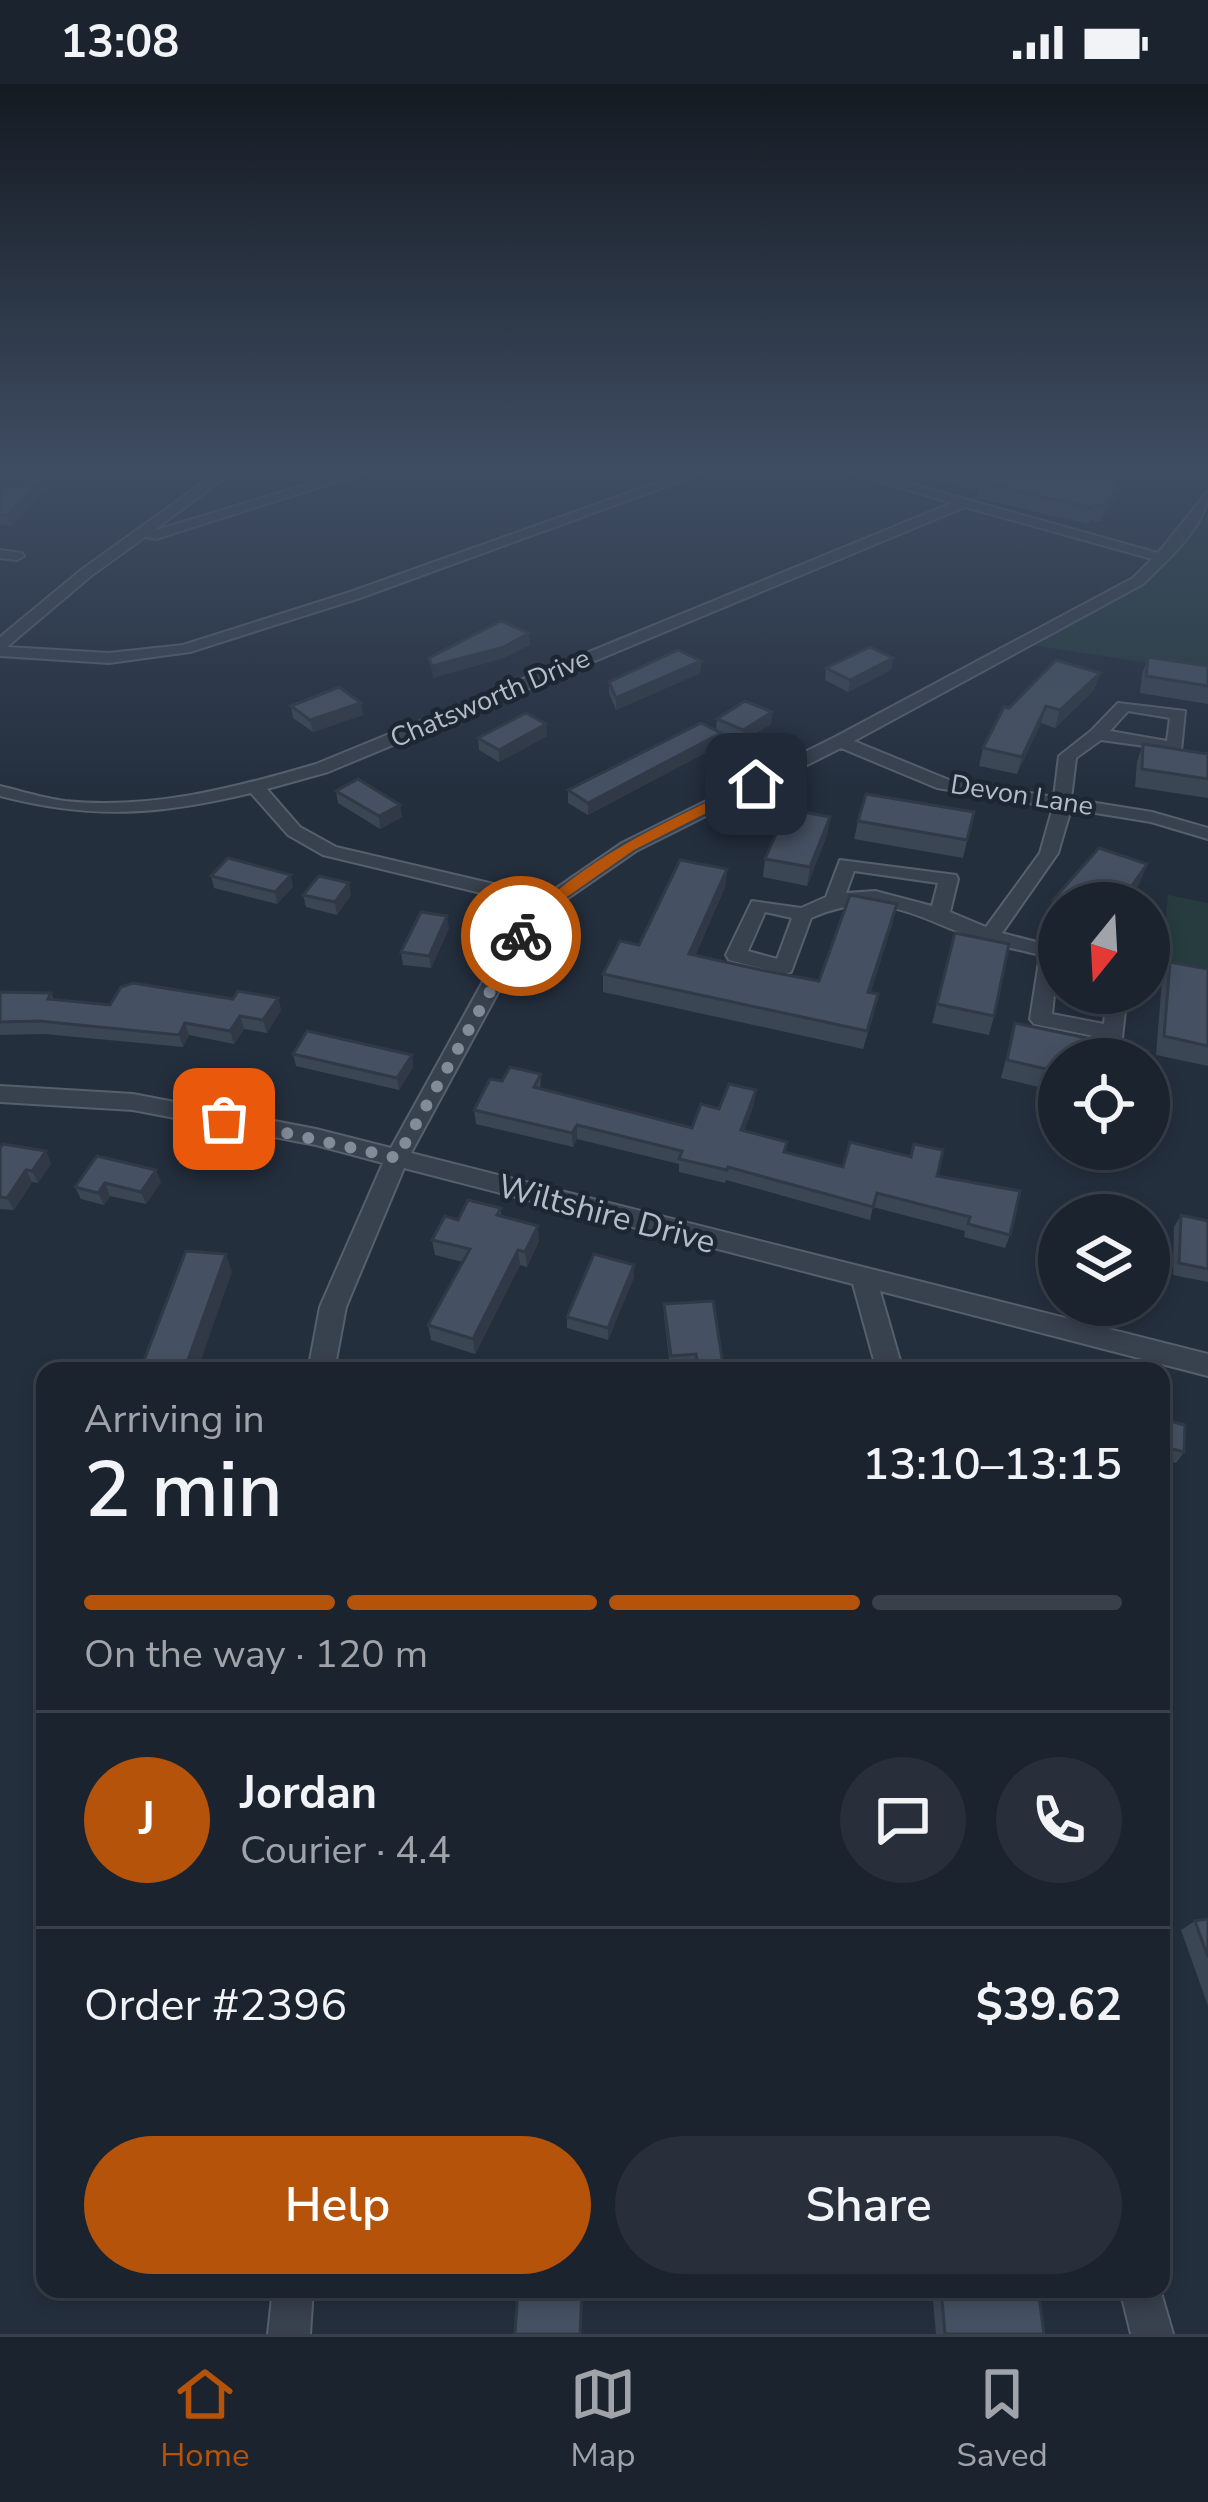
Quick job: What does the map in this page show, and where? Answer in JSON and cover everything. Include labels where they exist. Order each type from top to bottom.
[{"type":"street","points":[[0,648],[81,578]]},
{"type":"street","points":[[0,648],[109,658],[185,649],[401,578]]},
{"type":"street","name":"Chatsworth Drive","points":[[0,790],[61,806],[96,806],[202,798],[256,788],[322,768],[783,578]]},
{"type":"street","points":[[322,1362],[333,1307],[397,1158],[512,946],[548,903],[629,847],[841,741],[1141,578]]},
{"type":"street","points":[[990,936],[1050,853],[1061,818],[1068,756],[1098,734]]},
{"type":"street","name":"Devon Lane","points":[[841,741],[910,776],[979,792],[1161,815],[1208,834]]},
{"type":"street","points":[[256,788],[294,831],[330,851],[548,903]]},
{"type":"street","points":[[835,898],[847,864],[862,862],[949,879],[939,916]]},
{"type":"street","points":[[803,914],[835,898],[892,898],[1038,949]]},
{"type":"street","points":[[1042,1014],[1041,1019],[1114,1034],[1115,1014]]},
{"type":"street","name":"Wiltshire Drive","points":[[0,1094],[133,1102],[316,1137],[1208,1366]]},
{"type":"street","points":[[864,1280],[887,1362]]},
{"type":"street","points":[[289,2334],[292,2298]]},
{"type":"street","points":[[1142,2298],[1152,2334]]},
{"type":"green space","points":[[1143,578],[1208,578],[1208,672],[1030,645],[1125,596]]},
{"type":"green space","points":[[1170,895],[1208,903],[1208,971],[1170,964]]},
{"type":"building","points":[[501,621],[529,633],[504,647],[432,666],[429,658]]},
{"type":"building","points":[[870,647],[893,658],[850,680],[826,668]]},
{"type":"building","points":[[678,650],[701,661],[616,698],[609,682]]},
{"type":"building","points":[[1148,657],[1208,666],[1208,686],[1146,676]]},
{"type":"building","points":[[1056,660],[1100,673],[1060,710],[1046,706],[1022,757],[983,748],[1004,707],[1009,708]]},
{"type":"building","points":[[339,687],[361,703],[310,720],[291,706]]},
{"type":"building","points":[[745,701],[772,712],[743,730],[717,719]]},
{"type":"building","points":[[526,713],[546,724],[499,750],[478,738]]},
{"type":"building","points":[[701,723],[721,733],[588,803],[568,790]]},
{"type":"building","points":[[1143,744],[1208,754],[1208,779],[1142,769]]},
{"type":"building","points":[[358,779],[400,805],[379,816],[336,791]]},
{"type":"building","points":[[866,794],[974,812],[967,840],[858,821]]},
{"type":"building","points":[[787,809],[830,817],[810,867],[765,859]]},
{"type":"building","points":[[1099,848],[1147,864],[1135,882],[1069,882]]},
{"type":"building","points":[[228,858],[291,875],[275,892],[211,876]]},
{"type":"building","points":[[680,860],[727,869],[689,954],[761,970],[819,981],[850,895],[897,904],[868,992],[878,994],[867,1031],[603,974],[620,941],[639,945]]},
{"type":"building","points":[[319,876],[349,883],[335,902],[303,895]]},
{"type":"building","points":[[421,912],[447,916],[429,956],[401,952]]},
{"type":"building","points":[[955,933],[1009,944],[994,1016],[937,1004]]},
{"type":"building","points":[[1170,962],[1208,969],[1208,1046],[1164,1036],[1166,1014],[1170,1014]]},
{"type":"building","points":[[133,983],[233,999],[238,991],[278,998],[263,1020],[240,1016],[230,1031],[185,1023],[179,1035],[39,1021],[0,1022],[0,992],[51,993],[48,999],[110,1005],[121,987]]},
{"type":"building","points":[[1015,1023],[1086,1038],[1038,1038],[1038,1067],[1007,1060]]},
{"type":"building","points":[[307,1031],[412,1055],[397,1078],[293,1054]]},
{"type":"building","points":[[510,1067],[541,1074],[534,1087],[692,1128],[701,1104],[719,1109],[729,1084],[756,1090],[741,1130],[787,1142],[784,1152],[843,1167],[850,1142],[911,1157],[914,1144],[943,1150],[937,1176],[1020,1191],[1010,1235],[968,1224],[970,1217],[877,1193],[873,1207],[728,1167],[679,1159],[682,1151],[577,1125],[572,1133],[474,1110],[490,1079],[502,1081]]},
{"type":"building","points":[[3,1144],[46,1151],[7,1198],[0,1197]]},
{"type":"building","points":[[97,1156],[156,1170],[141,1192],[105,1183],[98,1193],[75,1187]]},
{"type":"building","points":[[468,1200],[501,1208],[497,1215],[538,1226],[525,1252],[518,1250],[473,1339],[428,1325],[470,1249],[432,1240],[445,1216],[458,1220]]},
{"type":"building","points":[[1181,1215],[1208,1221],[1208,1269],[1179,1263]]},
{"type":"building","points":[[186,1251],[226,1254],[187,1362],[143,1362]]},
{"type":"building","points":[[594,1254],[634,1265],[608,1328],[567,1317]]},
{"type":"building","points":[[713,1301],[723,1362],[697,1362],[696,1354],[671,1356],[664,1304]]},
{"type":"building","points":[[1170,1421],[1185,1425],[1184,1452],[1170,1448]]},
{"type":"building","points":[[1208,1919],[1208,1957],[1195,1921]]},
{"type":"building","points":[[517,2298],[582,2298],[580,2334],[515,2334]]},
{"type":"building","points":[[942,2298],[1039,2298],[1044,2334],[945,2334]]},
{"type":"way so far","points":[[224,1119],[397,1158],[480,1002],[521,936]]},
{"type":"route","points":[[521,936],[548,903],[629,847],[756,784]]}]
